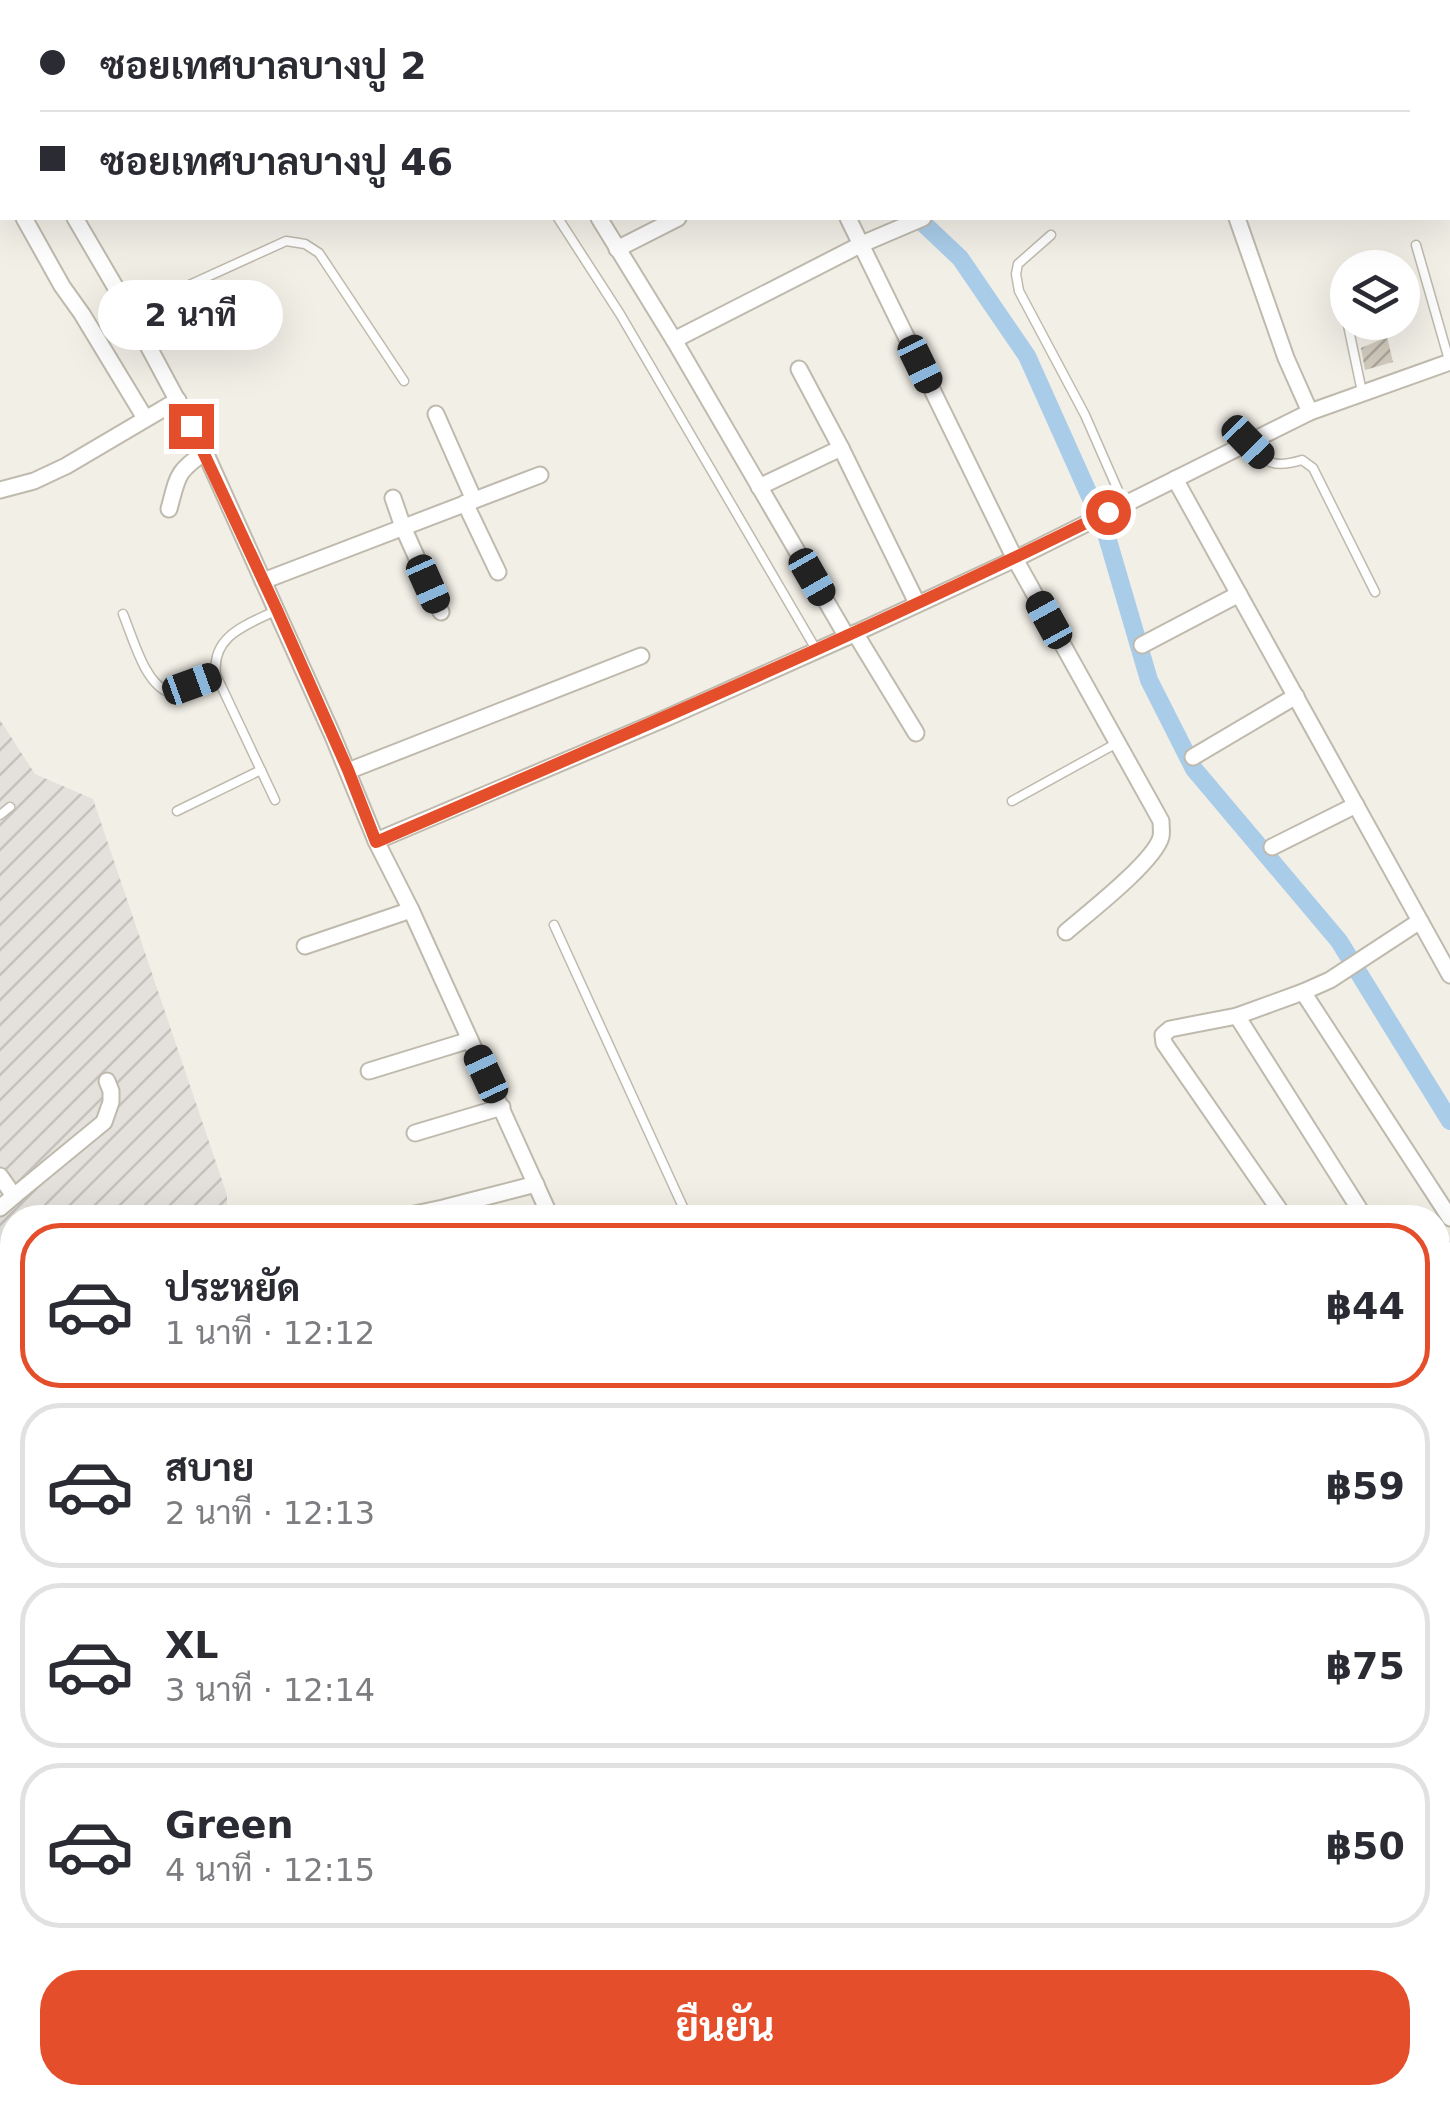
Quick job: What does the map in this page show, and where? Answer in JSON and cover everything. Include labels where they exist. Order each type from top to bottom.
[{"type":"street","points":[[25,220],[145,418]]},
{"type":"street","points":[[76,220],[205,452],[348,770],[376,842],[545,1205]]},
{"type":"street","points":[[600,220],[851,635],[916,733]]},
{"type":"street","points":[[617,249],[674,220]]},
{"type":"street","points":[[849,220],[1015,559],[1161,821],[1162,835],[1156,849],[1066,932]]},
{"type":"street","points":[[674,340],[917,220]]},
{"type":"street","points":[[1238,220],[1286,358],[1310,412]]},
{"type":"street","points":[[376,842],[851,635],[1015,559],[1310,412],[1447,365]]},
{"type":"street","points":[[799,369],[917,603]]},
{"type":"street","points":[[0,490],[34,481],[66,466],[178,400]]},
{"type":"street","points":[[436,414],[498,572]]},
{"type":"street","points":[[760,487],[841,448]]},
{"type":"street","points":[[170,509],[184,466],[205,452]]},
{"type":"street","points":[[263,581],[540,475]]},
{"type":"street","points":[[1175,479],[1450,974]]},
{"type":"street","points":[[393,498],[440,612]]},
{"type":"street","points":[[1142,645],[1239,594]]},
{"type":"street","points":[[348,770],[641,656]]},
{"type":"street","points":[[1193,756],[1296,696]]},
{"type":"street","points":[[1272,847],[1356,805]]},
{"type":"street","points":[[305,946],[411,910]]},
{"type":"street","points":[[1275,1205],[1164,1043],[1164,1035],[1170,1029],[1237,1016],[1330,980],[1420,921]]},
{"type":"street","points":[[1303,992],[1442,1205]]},
{"type":"street","points":[[1237,1016],[1357,1205]]},
{"type":"street","points":[[370,1071],[470,1040]]},
{"type":"street","points":[[4,1205],[104,1122],[111,1102],[106,1081]]},
{"type":"street","points":[[415,1133],[502,1108]]},
{"type":"street","points":[[0,1176],[14,1196]]},
{"type":"street","points":[[454,1205],[536,1184]]},
{"type":"lane","points":[[559,220],[620,314],[817,650]]},
{"type":"lane","points":[[1051,235],[1018,264],[1019,291],[1085,414],[1124,504]]},
{"type":"lane","points":[[130,312],[286,241],[304,244],[319,253],[404,381]]},
{"type":"lane","points":[[1416,245],[1447,365]]},
{"type":"lane","points":[[1351,340],[1362,392]]},
{"type":"lane","points":[[1248,442],[1266,462],[1302,460],[1312,468],[1374,592]]},
{"type":"lane","points":[[275,800],[216,675],[214,662],[220,646],[232,632],[277,610]]},
{"type":"lane","points":[[123,614],[158,688],[168,692],[216,675]]},
{"type":"lane","points":[[1012,801],[1117,743]]},
{"type":"lane","points":[[177,811],[261,770]]},
{"type":"lane","points":[[0,815],[10,807]]},
{"type":"lane","points":[[554,925],[682,1205]]},
{"type":"shaded area","points":[[0,720],[35,774],[93,799],[227,1195],[227,1205],[0,1205]]},
{"type":"building","points":[[1388,340],[1393,362],[1365,370],[1361,348]]},
{"type":"waterway","points":[[923,220],[960,258],[1027,356],[1096,510]]},
{"type":"waterway","points":[[1105,530],[1149,680],[1194,769],[1339,941],[1450,1121]]},
{"type":"route","points":[[191,426],[277,610],[376,842],[847,637],[1108,512]]}]
